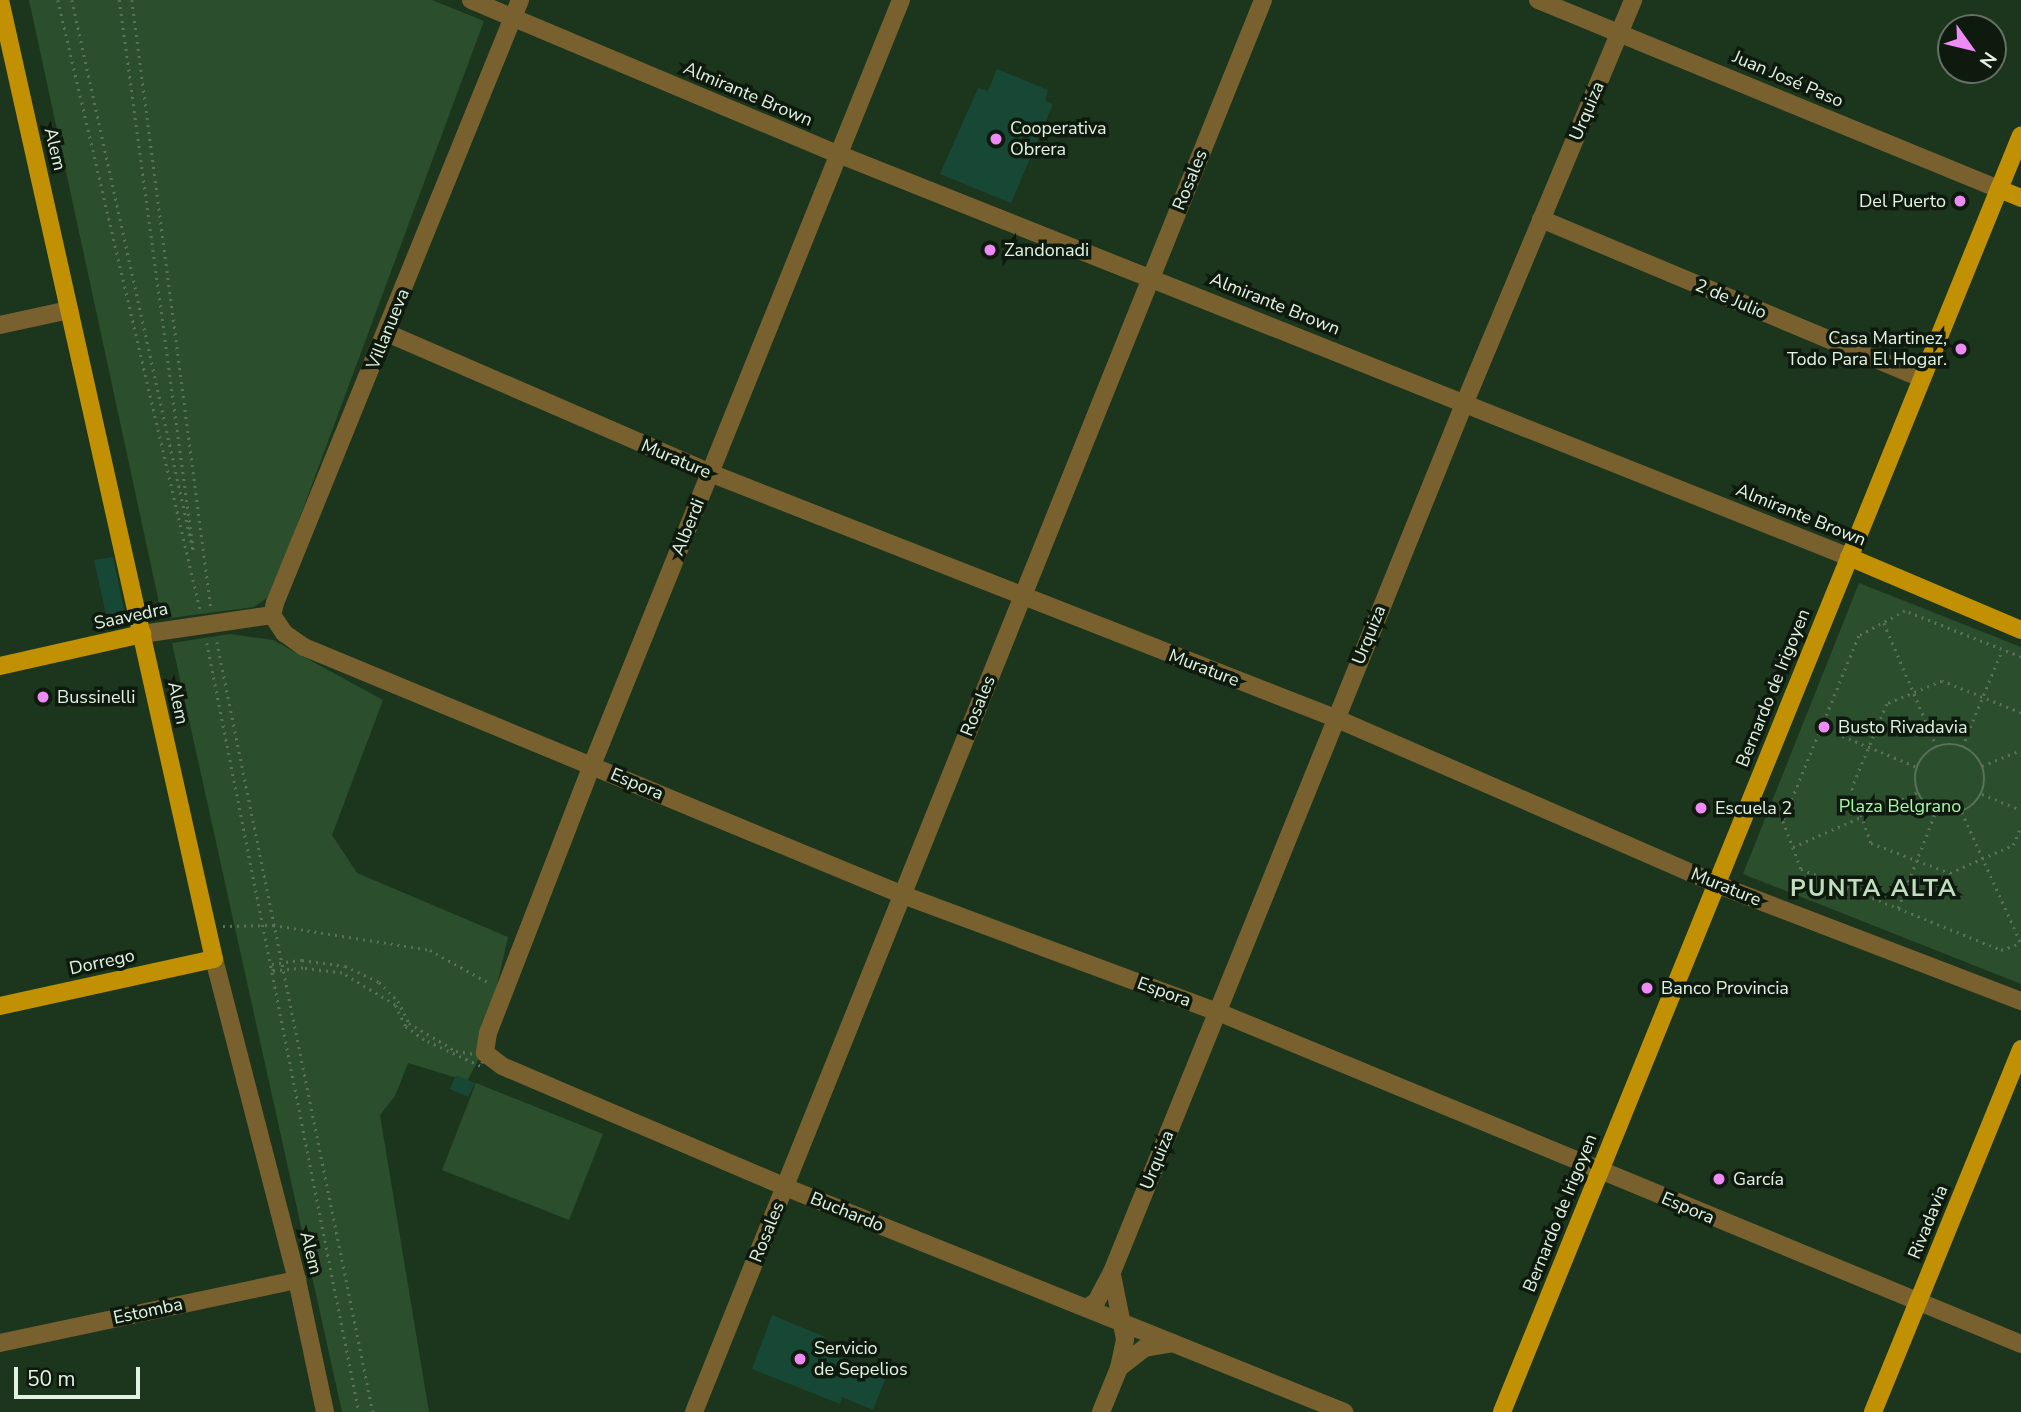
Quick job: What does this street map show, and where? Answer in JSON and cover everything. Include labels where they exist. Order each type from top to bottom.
[{"type":"main road","name":"Alem","points":[[0,0],[214,959]]},
{"type":"main road","name":"Bernardo de Irigoyen","points":[[1502,1412],[2021,135]]},
{"type":"main road","name":"Juan José Paso","points":[[1999,190],[2021,198]]},
{"type":"main road","name":"Almirante Brown","points":[[1849,557],[2021,630]]},
{"type":"main road","name":"Saavedra","points":[[0,666],[142,635]]},
{"type":"main road","name":"Dorrego","points":[[0,1006],[214,959]]},
{"type":"main road","name":"Rivadavia","points":[[1873,1412],[2021,1049]]},
{"type":"street","name":"Almirante Brown","points":[[471,0],[838,154],[1849,557]]},
{"type":"street","name":"Villanueva","points":[[272,614],[520,0]]},
{"type":"street","name":"Alberdi","points":[[487,1056],[488,1033],[592,765],[901,0]]},
{"type":"street","name":"Rosales","points":[[694,1412],[1263,0]]},
{"type":"street","name":"Juan José Paso","points":[[1538,0],[1999,190]]},
{"type":"street","name":"Urquiza","points":[[1086,1308],[1096,1302],[1112,1272],[1335,718],[1633,0]]},
{"type":"street","name":"2 de Julio","points":[[1541,219],[1922,378]]},
{"type":"street","points":[[0,325],[69,310]]},
{"type":"street","name":"Murature","points":[[387,333],[710,474],[1021,599],[1335,718],[1717,884],[2021,1001]]},
{"type":"street","name":"Saavedra","points":[[142,635],[208,622],[272,614]]},
{"type":"street","name":"Espora","points":[[272,614],[284,633],[304,647],[903,895],[1218,1012],[1917,1304],[2021,1344]]},
{"type":"street","name":"Alem","points":[[214,959],[297,1280],[325,1412]]},
{"type":"street","name":"Buchardo","points":[[487,1056],[785,1187],[1344,1412]]},
{"type":"street","name":"Urquiza","points":[[1101,1412],[1119,1368],[1125,1339],[1112,1295],[1112,1272]]},
{"type":"street","name":"Estomba","points":[[0,1343],[297,1280]]},
{"type":"street","points":[[1119,1368],[1145,1348],[1173,1343]]},
{"type":"path","points":[[58,0],[208,622],[373,1412]]},
{"type":"path","points":[[72,0],[193,550],[119,0]]},
{"type":"path","points":[[132,0],[208,622],[263,924],[359,1412]]},
{"type":"path","points":[[1961,811],[2021,943],[2001,950],[1801,869],[1783,821],[1859,636],[1905,611],[2021,657]]},
{"type":"path","points":[[1884,623],[1936,747]]},
{"type":"path","points":[[1962,747],[2002,650]]},
{"type":"path","points":[[2021,713],[1942,681],[1887,704],[1853,788],[1871,843],[1950,873],[2013,845],[2021,826]]},
{"type":"path","points":[[1821,728],[1917,766]]},
{"type":"path","points":[[1936,747],[1962,747],[1982,766],[1980,794],[1961,811],[1936,811],[1918,792],[1917,766],[1936,747]]},
{"type":"path","points":[[1982,766],[2021,750]]},
{"type":"path","points":[[1793,847],[1918,792]]},
{"type":"path","points":[[1980,794],[2021,810]]},
{"type":"path","points":[[1898,908],[1936,811]]},
{"type":"path","points":[[206,926],[273,925],[429,950],[505,990]]},
{"type":"path","points":[[302,960],[345,966],[379,982],[398,1001],[409,1023],[426,1034],[457,1051],[487,1056],[480,1066],[424,1040],[405,1026],[395,1005],[342,973],[273,971],[272,964],[280,963],[302,960]]},
{"type":"green space","points":[[29,0],[432,0],[484,21],[271,595],[254,607],[170,618],[161,612]]},
{"type":"green space","name":"Plaza Belgrano","points":[[1859,583],[2021,647],[2021,984],[1743,874]]},
{"type":"green space","points":[[230,634],[273,640],[383,700],[332,835],[357,873],[508,937],[481,1055],[467,1081],[408,1063],[395,1096],[380,1115],[429,1412],[342,1412],[172,643]]},
{"type":"green space","points":[[476,1083],[603,1134],[569,1220],[442,1170]]},
{"type":"building","name":"Cooperativa Obrera","points":[[997,69],[1048,90],[1045,101],[1053,104],[1011,203],[940,174],[978,88],[988,91]]},
{"type":"building","points":[[113,557],[127,624],[109,628],[94,560]]},
{"type":"building","points":[[456,1075],[475,1083],[468,1097],[450,1089]]},
{"type":"building","name":"Servicio de Sepelios","points":[[772,1315],[825,1337],[822,1349],[886,1377],[873,1410],[842,1397],[840,1404],[752,1369]]},
{"type":"place","name":"Cooperativa Obrera","points":[[996,139]]},
{"type":"place","name":"Del Puerto","points":[[1960,201]]},
{"type":"place","name":"Zandonadi","points":[[990,250]]},
{"type":"place","name":"Casa Martinez, Todo Para El Hogar.","points":[[1961,349]]},
{"type":"place","name":"Bussinelli","points":[[43,697]]},
{"type":"place","name":"Busto Rivadavia","points":[[1824,727]]},
{"type":"place","name":"Escuela 2","points":[[1701,808]]},
{"type":"place","name":"Banco Provincia","points":[[1647,988]]},
{"type":"place","name":"García","points":[[1719,1179]]},
{"type":"place","name":"Servicio de Sepelios","points":[[800,1359]]},
{"type":"district","name":"PUNTA ALTA","points":[[1874,889]]}]
